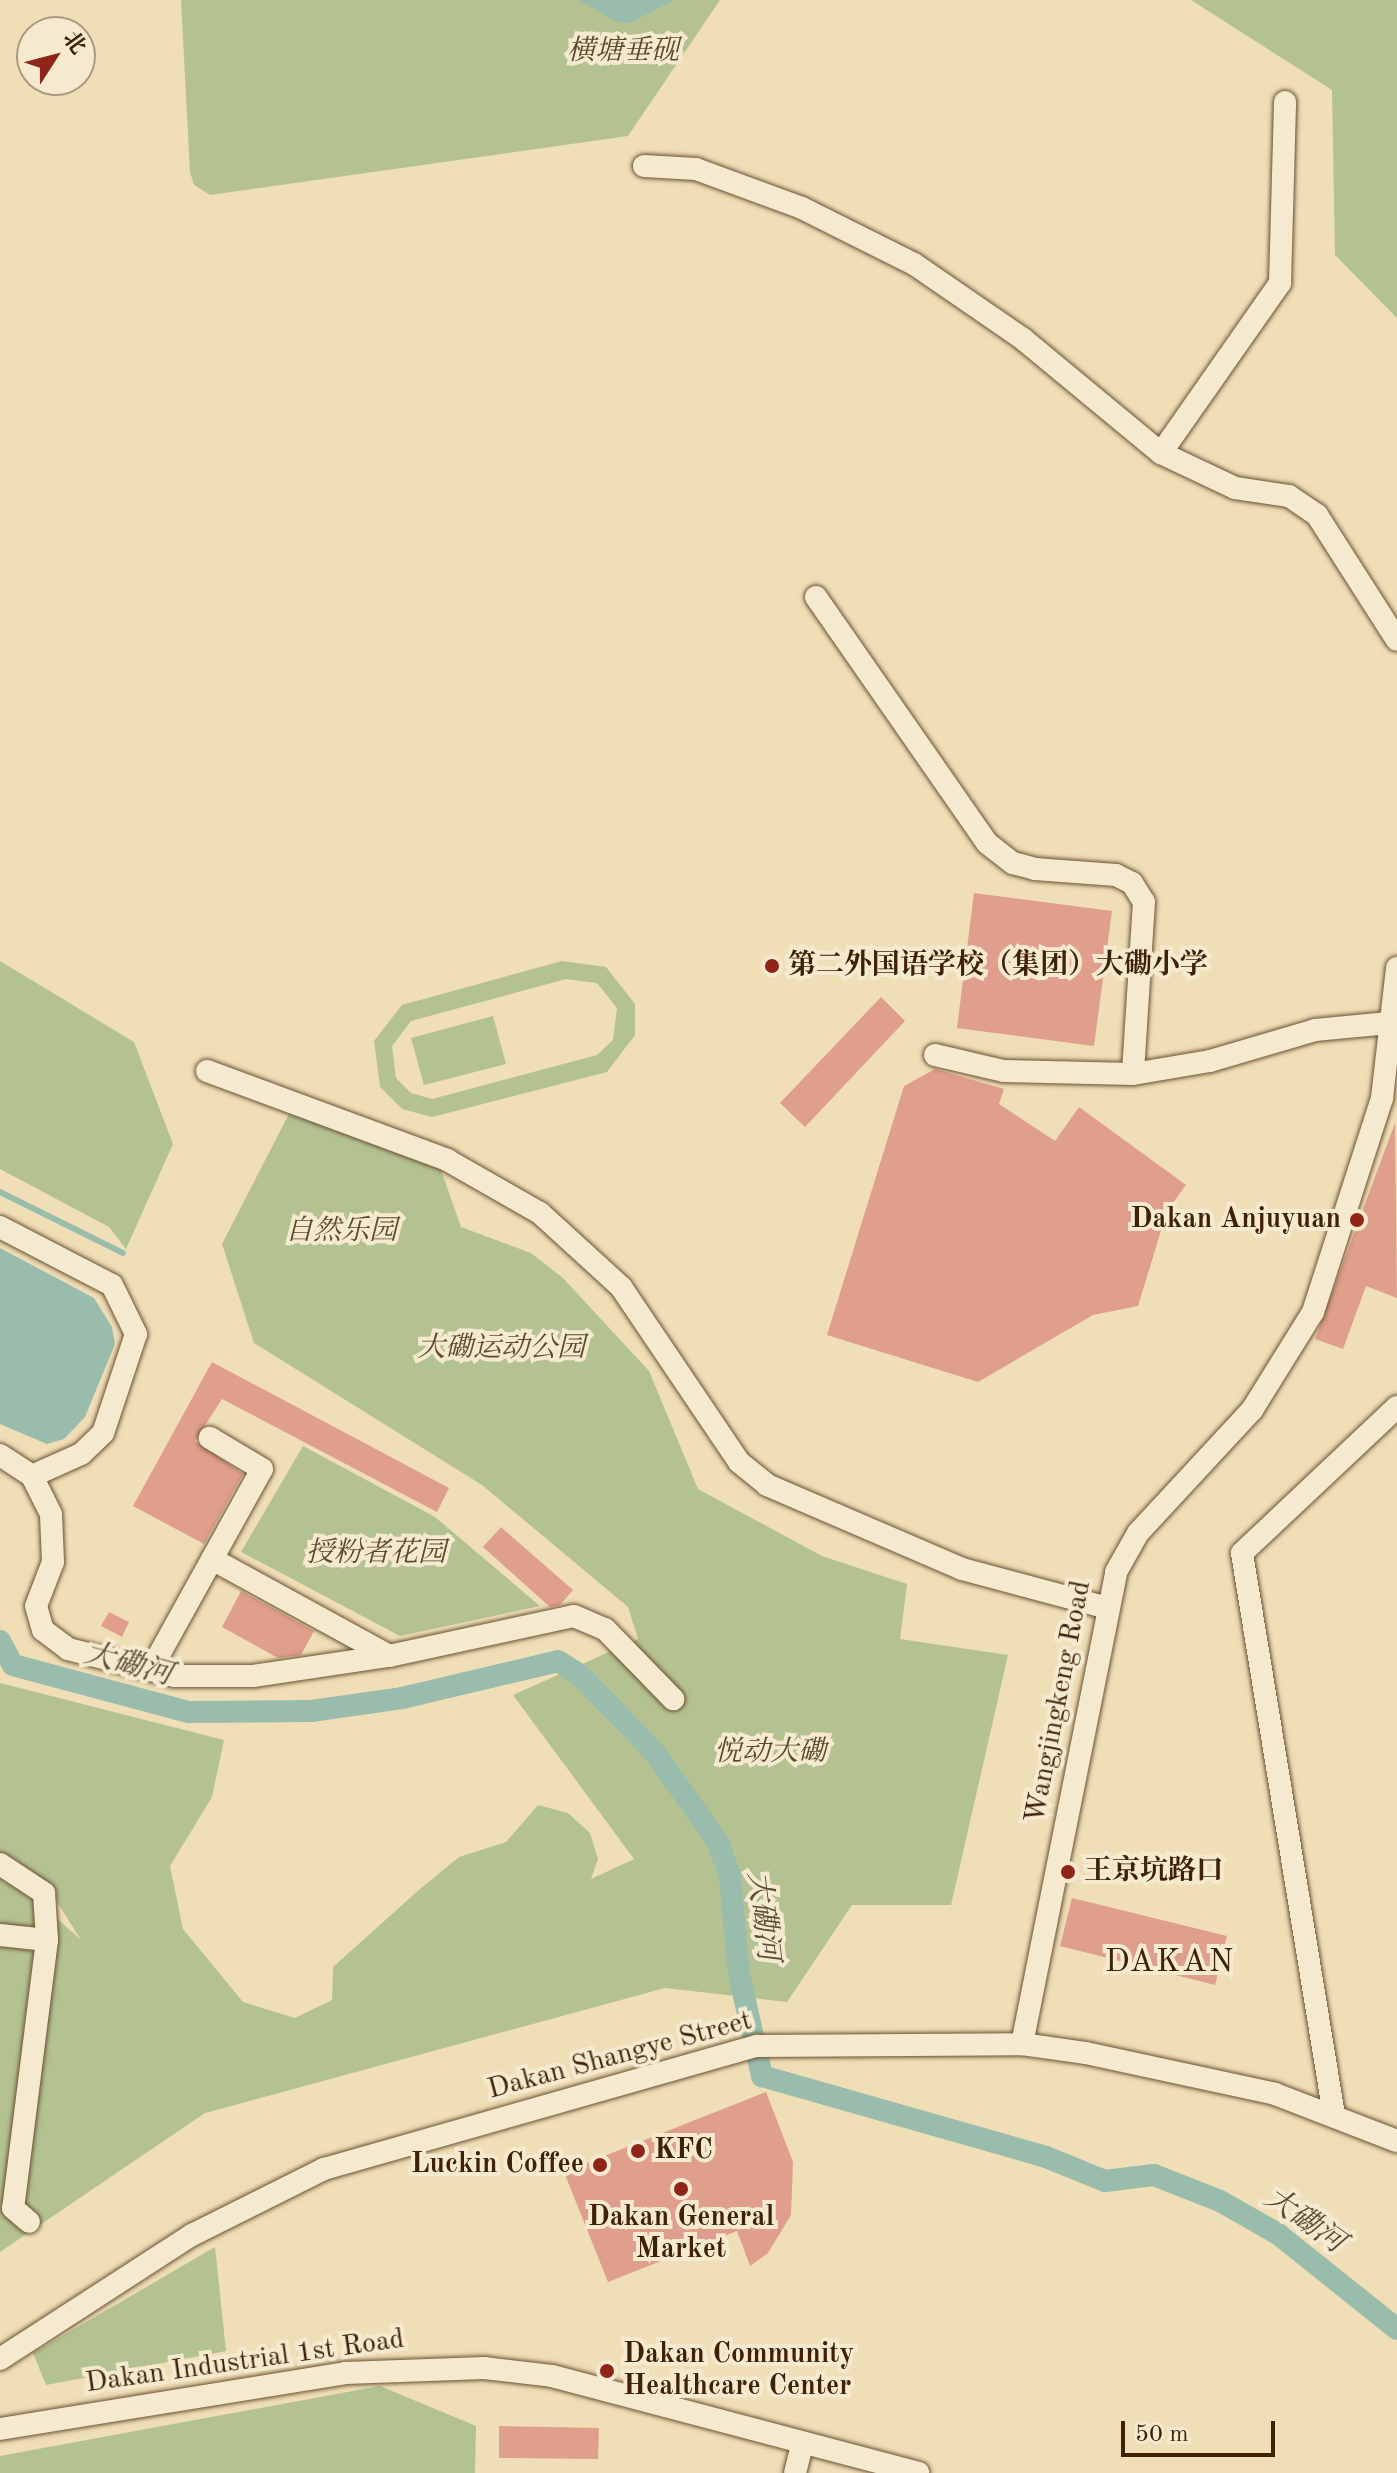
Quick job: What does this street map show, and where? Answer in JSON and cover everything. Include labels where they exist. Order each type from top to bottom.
[{"type":"street","points":[[1161,453],[1280,283],[1285,102]]},
{"type":"street","points":[[644,166],[709,174],[802,208],[914,264],[1023,339],[1161,453],[1235,488],[1289,496],[1317,515],[1397,640]]},
{"type":"street","points":[[816,597],[987,843],[1013,863],[1035,869],[1116,875],[1132,883],[1144,902],[1133,1074]]},
{"type":"street","name":"Wangjingkeng Road","points":[[1022,2044],[1116,1572],[1138,1533],[1252,1410],[1313,1312],[1382,1098],[1397,968]]},
{"type":"street","points":[[935,1055],[1004,1071],[1133,1074],[1210,1061],[1315,1030],[1389,1023]]},
{"type":"street","points":[[207,1071],[447,1160],[540,1213],[621,1287],[739,1462],[767,1485],[962,1569],[1108,1608]]},
{"type":"street","points":[[0,1227],[112,1285],[136,1334],[103,1433],[81,1454],[32,1476]]},
{"type":"street","points":[[1334,2115],[1242,1553],[1397,1407]]},
{"type":"street","points":[[160,1653],[262,1469],[210,1438]]},
{"type":"street","points":[[0,1455],[32,1476],[51,1514],[55,1542],[36,1606],[38,1619],[68,1649],[175,1676],[286,1673],[389,1656],[574,1616],[605,1629],[673,1699]]},
{"type":"street","points":[[212,1559],[389,1656]]},
{"type":"street","points":[[0,1864],[44,1893],[47,1940],[14,2212]]},
{"type":"street","points":[[0,1935],[47,1940]]},
{"type":"street","name":"Dakan Shangye Street","points":[[0,2359],[192,2235],[324,2169],[757,2046],[1022,2044],[1179,2071],[1334,2115],[1397,2141]]},
{"type":"street","name":"Dakan Industrial 1st Road","points":[[0,2429],[356,2372],[449,2366],[552,2376],[802,2445],[918,2473]]},
{"type":"street","points":[[795,2473],[802,2445]]},
{"type":"green space","name":"横塘垂砚","points":[[181,0],[720,0],[628,136],[210,195],[194,185],[190,172]]},
{"type":"green space","points":[[1191,0],[1397,0],[1397,318],[1335,255],[1332,90]]},
{"type":"green space","points":[[0,961],[134,1042],[173,1144],[126,1249],[109,1227],[0,1169]]},
{"type":"green space","points":[[562,961],[606,967],[635,1004],[635,1035],[607,1072],[432,1117],[402,1109],[380,1087],[374,1041],[402,1005]],"holes":[[[566,979],[597,983],[617,1008],[613,1040],[597,1055],[432,1099],[411,1093],[396,1078],[392,1046],[411,1021]]]},
{"type":"green space","points":[[493,1016],[506,1064],[424,1085],[411,1038]]},
{"type":"green space","name":"悦动大磡","points":[[294,1104],[439,1164],[461,1227],[531,1253],[563,1278],[649,1371],[698,1489],[822,1556],[907,1584],[900,1639],[1008,1655],[951,1905],[852,1905],[787,2002],[665,1988],[205,2113],[0,2252],[0,1867],[81,1940],[47,1886],[0,1854],[0,1683],[224,1740],[212,1797],[170,1866],[183,1929],[243,2002],[295,2018],[332,2000],[333,1967],[420,1889],[459,1857],[506,1842],[538,1805],[568,1813],[590,1833],[598,1859],[591,1879],[634,1859],[513,1695],[638,1639],[628,1607],[482,1485],[254,1343],[222,1244]]},
{"type":"green space","name":"授粉者花园","points":[[303,1446],[435,1517],[540,1606],[400,1636],[241,1552]]},
{"type":"green space","points":[[215,2247],[226,2351],[46,2385],[33,2353]]},
{"type":"green space","points":[[380,2386],[476,2426],[475,2473],[0,2473],[0,2456]]},
{"type":"shaded area","points":[[579,0],[674,0],[630,23],[616,22]]},
{"type":"shaded area","points":[[0,1248],[94,1298],[112,1327],[115,1344],[85,1417],[64,1439],[47,1444],[0,1424]]},
{"type":"building","points":[[974,893],[1112,911],[1094,1046],[957,1028]]},
{"type":"building","points":[[881,997],[905,1021],[805,1127],[780,1103]]},
{"type":"building","points":[[935,1069],[1004,1089],[999,1104],[1055,1141],[1079,1107],[1186,1185],[1167,1211],[1138,1306],[1093,1315],[978,1382],[827,1335],[904,1086]]},
{"type":"building","points":[[1395,1123],[1397,1298],[1366,1286],[1343,1349],[1315,1339]]},
{"type":"building","points":[[212,1362],[449,1488],[437,1512],[222,1399],[195,1441],[243,1474],[204,1544],[133,1506]]},
{"type":"building","points":[[501,1527],[573,1590],[560,1605],[550,1607],[483,1547]]},
{"type":"building","points":[[241,1591],[314,1631],[301,1655],[278,1658],[222,1627]]},
{"type":"building","points":[[109,1612],[129,1622],[122,1637],[101,1626]]},
{"type":"building","points":[[1072,1898],[1227,1936],[1215,1985],[1060,1946]]},
{"type":"building","name":"Dakan General Market","points":[[766,2092],[793,2162],[791,2215],[768,2253],[750,2266],[737,2231],[608,2282],[564,2172]]},
{"type":"building","points":[[499,2426],[599,2428],[598,2459],[499,2458]]},
{"type":"waterway","points":[[0,1192],[123,1253]]},
{"type":"waterway","name":"大磡河","points":[[0,1641],[13,1665],[189,1712],[311,1711],[402,1698],[558,1661],[579,1674],[656,1754],[718,1843],[730,1876],[739,1974],[762,2076],[1046,2157],[1105,2181],[1154,2175],[1220,2201],[1278,2234],[1397,2329]]},
{"type":"place","name":"第二外国语学校（集团）大磡小学","points":[[772,966]]},
{"type":"place","name":"Dakan Anjuyuan","points":[[1357,1220]]},
{"type":"place","name":"王京坑路口","points":[[1068,1872]]},
{"type":"place","name":"KFC","points":[[638,2151]]},
{"type":"place","name":"Luckin Coffee","points":[[600,2165]]},
{"type":"place","name":"Dakan General Market","points":[[681,2189]]},
{"type":"place","name":"Dakan Community Healthcare Center","points":[[607,2371]]},
{"type":"district","name":"DAKAN","points":[[1170,1963]]},
{"type":"park label","name":"自然乐园","points":[[341,1232]]},
{"type":"park label","name":"大磡运动公园","points":[[501,1349]]}]
